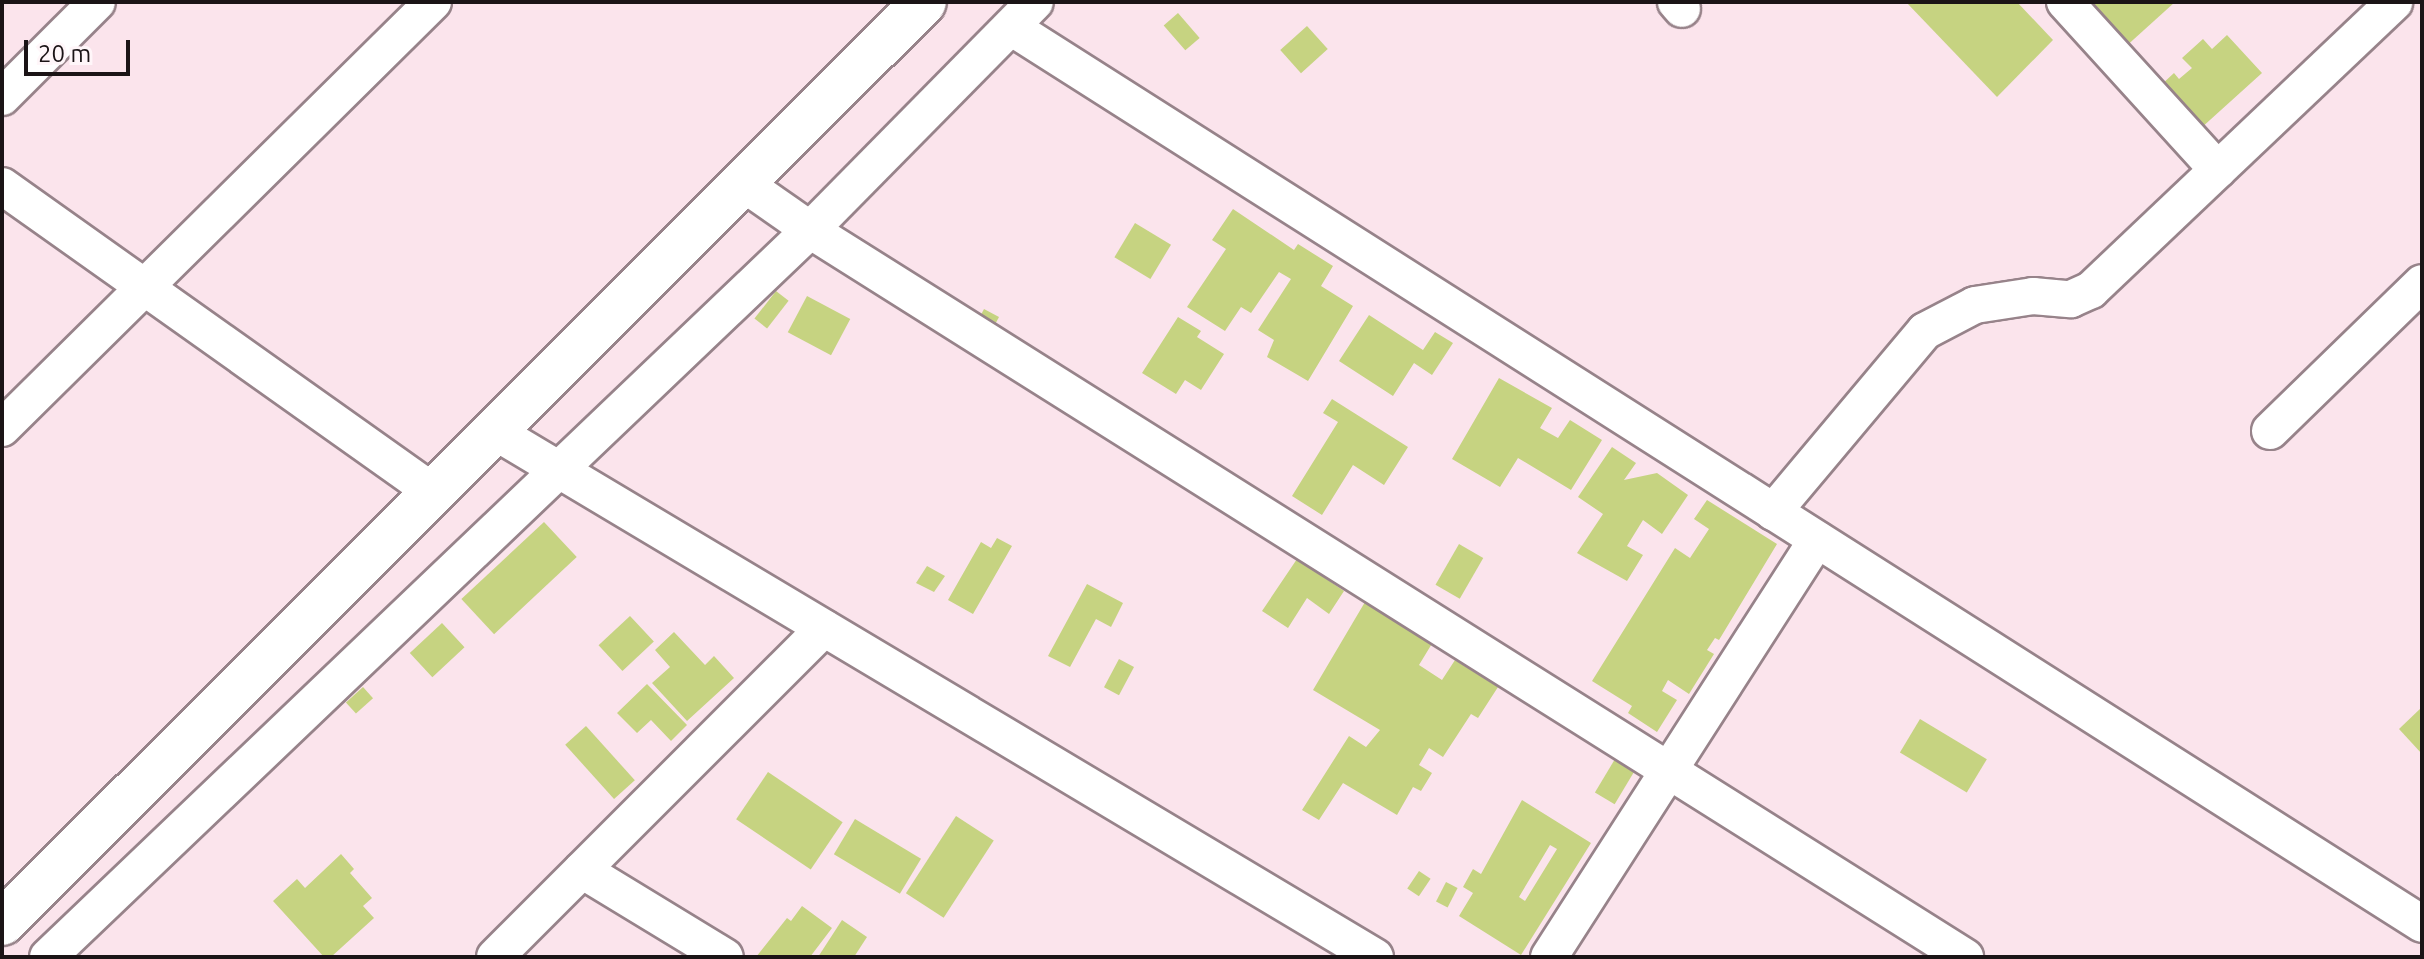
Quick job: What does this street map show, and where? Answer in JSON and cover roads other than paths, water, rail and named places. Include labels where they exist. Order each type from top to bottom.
[{"type":"highway","points":[[2,923],[924,2]]},
{"type":"street","points":[[2,97],[97,2]]},
{"type":"street","points":[[2,428],[433,2]]},
{"type":"street","points":[[2065,2],[2218,170]]},
{"type":"street","points":[[1773,512],[1925,331],[1975,305],[2033,296],[2071,299],[2091,290],[2218,170],[2372,10]]},
{"type":"street","points":[[48,957],[810,230],[1023,14],[1773,512],[2422,924]]},
{"type":"street","points":[[743,183],[810,230],[1965,957]]},
{"type":"street","points":[[2,186],[433,492]]},
{"type":"street","points":[[2270,431],[2422,283]]},
{"type":"street","points":[[494,431],[1375,957]]},
{"type":"street","points":[[1549,957],[1817,540]]},
{"type":"street","points":[[495,957],[824,628]]},
{"type":"street","points":[[582,870],[725,957]]}]
